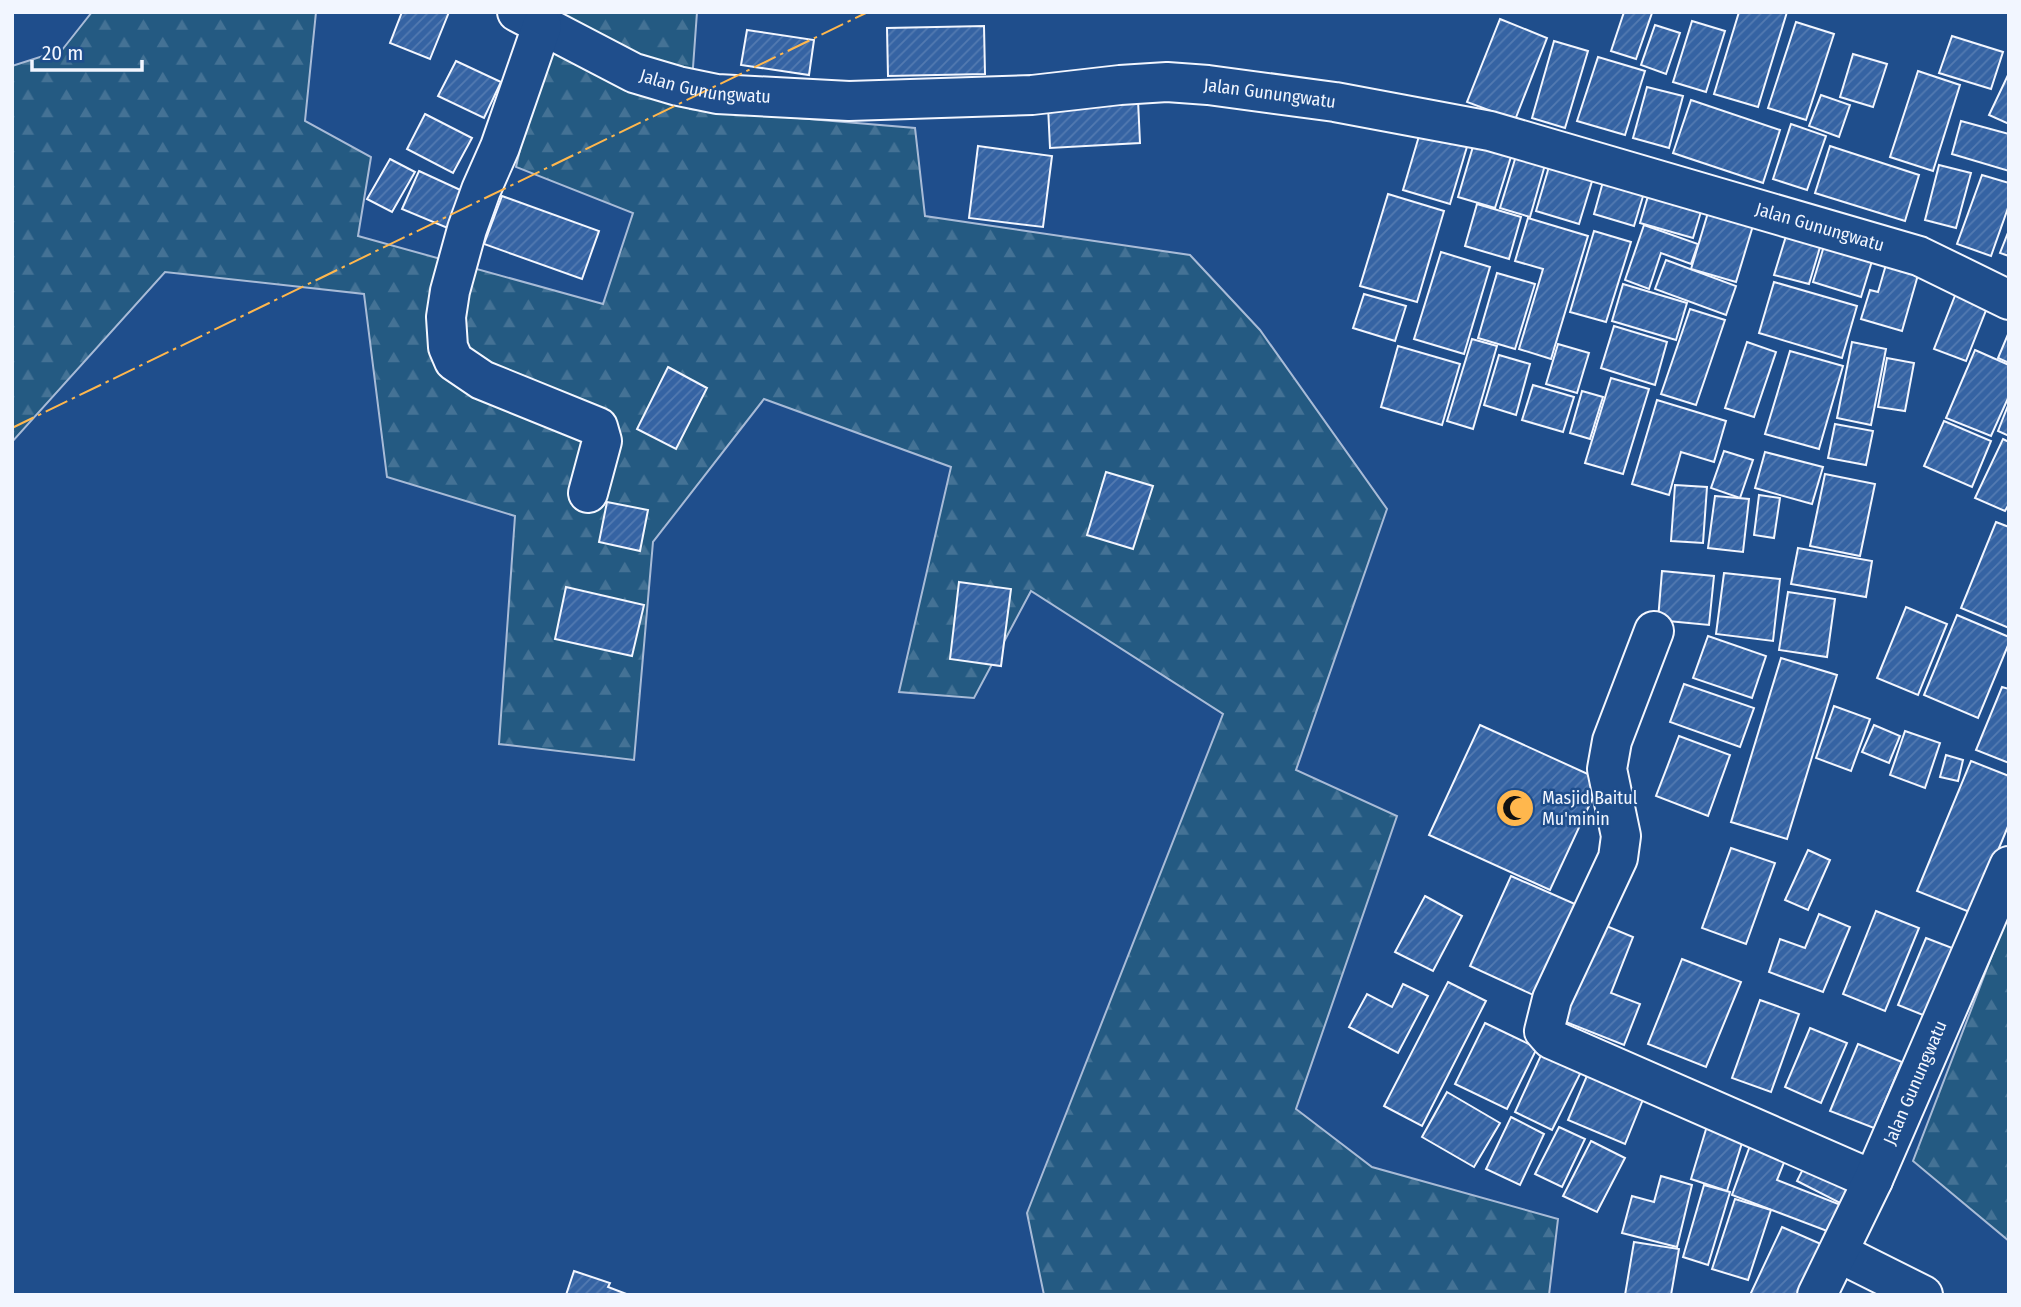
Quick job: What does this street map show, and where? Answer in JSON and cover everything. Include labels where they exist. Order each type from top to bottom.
[{"type":"street","name":"Jalan Gunungwatu","points":[[530,19],[634,73],[717,94],[849,101],[1032,94],[1167,82],[1208,85],[1335,103],[1490,131],[1919,256],[2009,300]]},
{"type":"street","points":[[530,19],[497,157],[467,229],[450,290],[446,333],[454,361],[464,369],[482,380],[598,427],[602,441],[588,493]]},
{"type":"street","points":[[1654,631],[1612,741],[1607,769],[1621,836],[1618,858],[1552,999],[1545,1031],[1550,1039],[1873,1180]]},
{"type":"street","name":"Jalan Gunungwatu","points":[[1817,1295],[1873,1180],[2009,866]]},
{"type":"street","points":[[1839,1253],[1923,1295]]},
{"type":"green space","points":[[92,12],[316,12],[305,121],[371,157],[358,236],[603,304],[633,213],[516,167],[550,12],[697,12],[690,109],[915,128],[925,216],[1190,255],[1260,330],[1387,509],[1296,770],[1397,816],[1296,1109],[1372,1167],[1558,1219],[1549,1295],[1044,1295],[1027,1213],[1223,714],[1031,591],[974,698],[899,692],[951,467],[764,399],[653,542],[634,760],[499,744],[515,516],[387,477],[364,294],[165,272],[12,442],[12,66],[62,50]]},
{"type":"green space","points":[[2009,911],[2009,1241],[1913,1161]]},
{"type":"building","points":[[402,12],[449,12],[430,59],[390,43]]},
{"type":"building","points":[[1624,12],[1652,13],[1636,59],[1611,51]]},
{"type":"building","points":[[1739,12],[1787,12],[1758,107],[1714,94]]},
{"type":"building","points":[[1500,19],[1547,38],[1515,120],[1467,102]]},
{"type":"building","points":[[1692,21],[1725,31],[1706,92],[1673,82]]},
{"type":"building","points":[[1796,22],[1834,34],[1806,120],[1768,108]]},
{"type":"building","points":[[1655,25],[1680,33],[1666,74],[1641,65]]},
{"type":"building","points":[[984,26],[985,74],[888,76],[887,28]]},
{"type":"building","points":[[747,30],[814,40],[809,75],[741,65]]},
{"type":"building","points":[[1952,36],[2003,52],[1991,89],[1939,73]]},
{"type":"building","points":[[1554,41],[1588,51],[1565,128],[1532,118]]},
{"type":"building","points":[[1853,54],[1887,64],[1873,107],[1840,97]]},
{"type":"building","points":[[1598,57],[1645,71],[1625,135],[1577,121]]},
{"type":"building","points":[[456,61],[501,82],[484,118],[438,96]]},
{"type":"building","points":[[1918,71],[1960,85],[1933,171],[1890,157]]},
{"type":"building","points":[[2009,73],[2009,124],[1989,115]]},
{"type":"building","points":[[1647,87],[1683,96],[1669,148],[1633,138]]},
{"type":"building","points":[[1821,95],[1850,105],[1839,137],[1809,126]]},
{"type":"building","points":[[1138,100],[1140,143],[1050,148],[1048,106]]},
{"type":"building","points":[[1691,100],[1780,130],[1763,183],[1673,153]]},
{"type":"building","points":[[425,114],[472,138],[453,173],[407,149]]},
{"type":"building","points":[[1961,121],[2009,134],[2009,171],[1952,154]]},
{"type":"building","points":[[1791,124],[1826,136],[1807,190],[1773,179]]},
{"type":"building","points":[[1422,126],[1469,140],[1450,204],[1403,190]]},
{"type":"building","points":[[1477,133],[1515,144],[1495,208],[1458,197]]},
{"type":"building","points":[[1520,143],[1549,151],[1530,217],[1500,208]]},
{"type":"building","points":[[978,146],[1052,156],[1043,227],[969,218]]},
{"type":"building","points":[[1830,146],[1919,175],[1905,221],[1815,193]]},
{"type":"building","points":[[1553,153],[1597,165],[1579,224],[1536,211]]},
{"type":"building","points":[[390,159],[415,172],[392,212],[367,199]]},
{"type":"building","points":[[1939,165],[1971,173],[1956,228],[1925,220]]},
{"type":"building","points":[[419,171],[467,193],[450,229],[402,209]]},
{"type":"building","points":[[1606,171],[1647,183],[1634,226],[1594,214]]},
{"type":"building","points":[[1982,175],[2009,183],[2009,205],[1991,256],[1957,244]]},
{"type":"building","points":[[1653,179],[1706,195],[1693,238],[1640,223]]},
{"type":"building","points":[[1388,194],[1444,211],[1417,302],[1360,286]]},
{"type":"building","points":[[502,196],[599,231],[582,279],[484,244]]},
{"type":"building","points":[[1713,196],[1758,209],[1736,282],[1691,269]]},
{"type":"building","points":[[1477,204],[1521,217],[1509,259],[1465,246]]},
{"type":"building","points":[[1528,218],[1588,236],[1551,359],[1519,349],[1543,269],[1515,261]]},
{"type":"building","points":[[1790,223],[1824,234],[1809,284],[1774,275]]},
{"type":"building","points":[[1644,225],[1698,244],[1691,264],[1661,253],[1649,289],[1625,280]]},
{"type":"building","points":[[2009,230],[2009,256],[2000,253]]},
{"type":"building","points":[[1594,231],[1631,242],[1606,322],[1570,312]]},
{"type":"building","points":[[1828,233],[1876,248],[1861,297],[1813,282]]},
{"type":"building","points":[[1890,251],[1922,261],[1902,331],[1861,319],[1870,290],[1878,292]]},
{"type":"building","points":[[1441,252],[1490,267],[1464,354],[1414,339]]},
{"type":"building","points":[[1666,260],[1736,286],[1726,315],[1655,289]]},
{"type":"building","points":[[1497,273],[1535,284],[1515,349],[1478,338]]},
{"type":"building","points":[[1774,282],[1857,306],[1842,358],[1759,333]]},
{"type":"building","points":[[1960,283],[1992,295],[1966,361],[1934,349]]},
{"type":"building","points":[[1623,284],[1687,303],[1676,340],[1612,321]]},
{"type":"building","points":[[1364,294],[1406,306],[1395,341],[1353,328]]},
{"type":"building","points":[[1690,309],[1725,320],[1696,405],[1661,394]]},
{"type":"building","points":[[1614,326],[1667,342],[1655,385],[1601,368]]},
{"type":"building","points":[[2009,332],[2009,363],[1998,358]]},
{"type":"building","points":[[1472,339],[1497,346],[1473,429],[1447,421]]},
{"type":"building","points":[[1747,342],[1776,352],[1754,417],[1725,408]]},
{"type":"building","points":[[1852,342],[1886,349],[1871,425],[1837,418]]},
{"type":"building","points":[[1558,344],[1589,353],[1577,393],[1546,384]]},
{"type":"building","points":[[1398,346],[1460,364],[1442,425],[1381,407]]},
{"type":"building","points":[[1975,350],[2009,365],[2009,396],[1991,436],[1946,418]]},
{"type":"building","points":[[1790,351],[1843,366],[1819,449],[1765,434]]},
{"type":"building","points":[[1499,355],[1530,364],[1516,415],[1484,405]]},
{"type":"building","points":[[1887,358],[1914,363],[1905,411],[1878,407]]},
{"type":"building","points":[[668,367],[707,388],[676,449],[637,429]]},
{"type":"building","points":[[1611,378],[1649,389],[1623,474],[1585,463]]},
{"type":"building","points":[[1533,385],[1574,397],[1563,432],[1522,420]]},
{"type":"building","points":[[1582,391],[1603,397],[1590,439],[1570,433]]},
{"type":"building","points":[[1657,400],[1726,421],[1714,462],[1681,452],[1669,495],[1632,484]]},
{"type":"building","points":[[2009,403],[2009,436],[1998,431]]},
{"type":"building","points":[[1944,421],[1991,441],[1972,487],[1924,466]]},
{"type":"building","points":[[1835,424],[1873,431],[1866,465],[1828,458]]},
{"type":"building","points":[[2003,439],[2009,442],[2009,504],[2005,511],[1975,498]]},
{"type":"building","points":[[1724,451],[1753,460],[1740,498],[1711,488]]},
{"type":"building","points":[[1765,452],[1823,467],[1812,504],[1755,488]]},
{"type":"building","points":[[1106,472],[1153,486],[1133,549],[1087,535]]},
{"type":"building","points":[[1825,474],[1875,484],[1860,556],[1810,546]]},
{"type":"building","points":[[1675,485],[1707,487],[1703,543],[1671,541]]},
{"type":"building","points":[[1759,495],[1780,498],[1774,538],[1754,535]]},
{"type":"building","points":[[1715,496],[1749,499],[1743,552],[1708,548]]},
{"type":"building","points":[[607,502],[648,510],[640,551],[599,542]]},
{"type":"building","points":[[1996,522],[2009,527],[2009,628],[1961,608]]},
{"type":"building","points":[[1798,548],[1872,561],[1866,597],[1791,584]]},
{"type":"building","points":[[1662,571],[1714,576],[1709,625],[1658,620]]},
{"type":"building","points":[[1724,573],[1780,579],[1773,641],[1716,634]]},
{"type":"building","points":[[959,582],[1011,589],[1001,666],[950,659]]},
{"type":"building","points":[[566,587],[644,605],[632,656],[555,639]]},
{"type":"building","points":[[1788,592],[1835,599],[1827,657],[1779,650]]},
{"type":"building","points":[[1906,607],[1947,624],[1918,695],[1877,678]]},
{"type":"building","points":[[1957,615],[2009,637],[2009,643],[1978,718],[1924,695]]},
{"type":"building","points":[[1708,636],[1766,656],[1752,698],[1693,678]]},
{"type":"building","points":[[1781,658],[1837,675],[1787,839],[1731,822]]},
{"type":"building","points":[[1684,684],[1754,708],[1740,747],[1670,722]]},
{"type":"building","points":[[2002,687],[2009,689],[2009,763],[1976,750]]},
{"type":"building","points":[[1834,706],[1870,719],[1851,771],[1816,758]]},
{"type":"building","name":"Masjid Baitul Mu'minin","points":[[1480,725],[1601,780],[1550,890],[1429,835]]},
{"type":"building","points":[[1874,725],[1900,736],[1889,763],[1862,752]]},
{"type":"building","points":[[1905,731],[1940,743],[1925,788],[1890,775]]},
{"type":"building","points":[[1679,736],[1730,755],[1708,816],[1656,796]]},
{"type":"building","points":[[1946,755],[1963,760],[1958,781],[1940,777]]},
{"type":"building","points":[[1971,761],[2009,776],[2009,824],[1972,913],[1917,891]]},
{"type":"building","points":[[1731,848],[1775,863],[1746,944],[1702,928]]},
{"type":"building","points":[[1808,850],[1830,860],[1808,910],[1785,900]]},
{"type":"building","points":[[1511,876],[1584,908],[1542,999],[1470,966]]},
{"type":"building","points":[[1425,896],[1462,916],[1433,971],[1395,952]]},
{"type":"building","points":[[1876,911],[1919,928],[1885,1011],[1843,994]]},
{"type":"building","points":[[1819,914],[1850,927],[1823,992],[1769,972],[1780,939],[1805,948]]},
{"type":"building","points":[[1592,920],[1633,937],[1611,993],[1640,1004],[1624,1045],[1553,1017]]},
{"type":"building","points":[[1926,938],[1960,951],[1933,1019],[1898,1005]]},
{"type":"building","points":[[1682,959],[1741,982],[1706,1067],[1648,1044]]},
{"type":"building","points":[[1448,982],[1486,1001],[1422,1126],[1384,1106]]},
{"type":"building","points":[[1403,984],[1428,996],[1398,1053],[1349,1027],[1367,994],[1392,1007]]},
{"type":"building","points":[[1760,1000],[1799,1014],[1771,1092],[1732,1078]]},
{"type":"building","points":[[1485,1023],[1537,1048],[1507,1109],[1455,1084]]},
{"type":"building","points":[[1810,1028],[1847,1043],[1821,1103],[1785,1087]]},
{"type":"building","points":[[1858,1044],[1902,1062],[1874,1128],[1830,1111]]},
{"type":"building","points":[[1542,1053],[1581,1072],[1552,1130],[1515,1112]]},
{"type":"building","points":[[1592,1064],[1648,1087],[1625,1144],[1568,1120]]},
{"type":"building","points":[[1447,1092],[1500,1123],[1474,1167],[1422,1137]]},
{"type":"building","points":[[1710,1116],[1747,1127],[1727,1191],[1691,1179]]},
{"type":"building","points":[[1511,1117],[1544,1134],[1520,1185],[1486,1169]]},
{"type":"building","points":[[1559,1127],[1585,1139],[1562,1187],[1535,1174]]},
{"type":"building","points":[[1755,1132],[1791,1145],[1777,1180],[1846,1207],[1835,1234],[1732,1195]]},
{"type":"building","points":[[1591,1141],[1625,1158],[1597,1212],[1563,1196]]},
{"type":"building","points":[[1810,1155],[1854,1176],[1840,1203],[1797,1181]]},
{"type":"building","points":[[1661,1176],[1692,1185],[1677,1247],[1622,1233],[1632,1196],[1654,1202]]},
{"type":"building","points":[[1704,1185],[1730,1192],[1708,1265],[1683,1257]]},
{"type":"building","points":[[1735,1199],[1771,1210],[1748,1280],[1712,1269]]},
{"type":"building","points":[[1782,1227],[1821,1244],[1798,1295],[1750,1295]]},
{"type":"building","points":[[1634,1242],[1679,1249],[1671,1295],[1625,1295]]},
{"type":"building","points":[[574,1271],[610,1283],[608,1287],[629,1295],[566,1295]]},
{"type":"power","points":[[12,428],[868,12]]},
{"type":"place","name":"Masjid Baitul Mu'minin","points":[[1515,808]]}]
